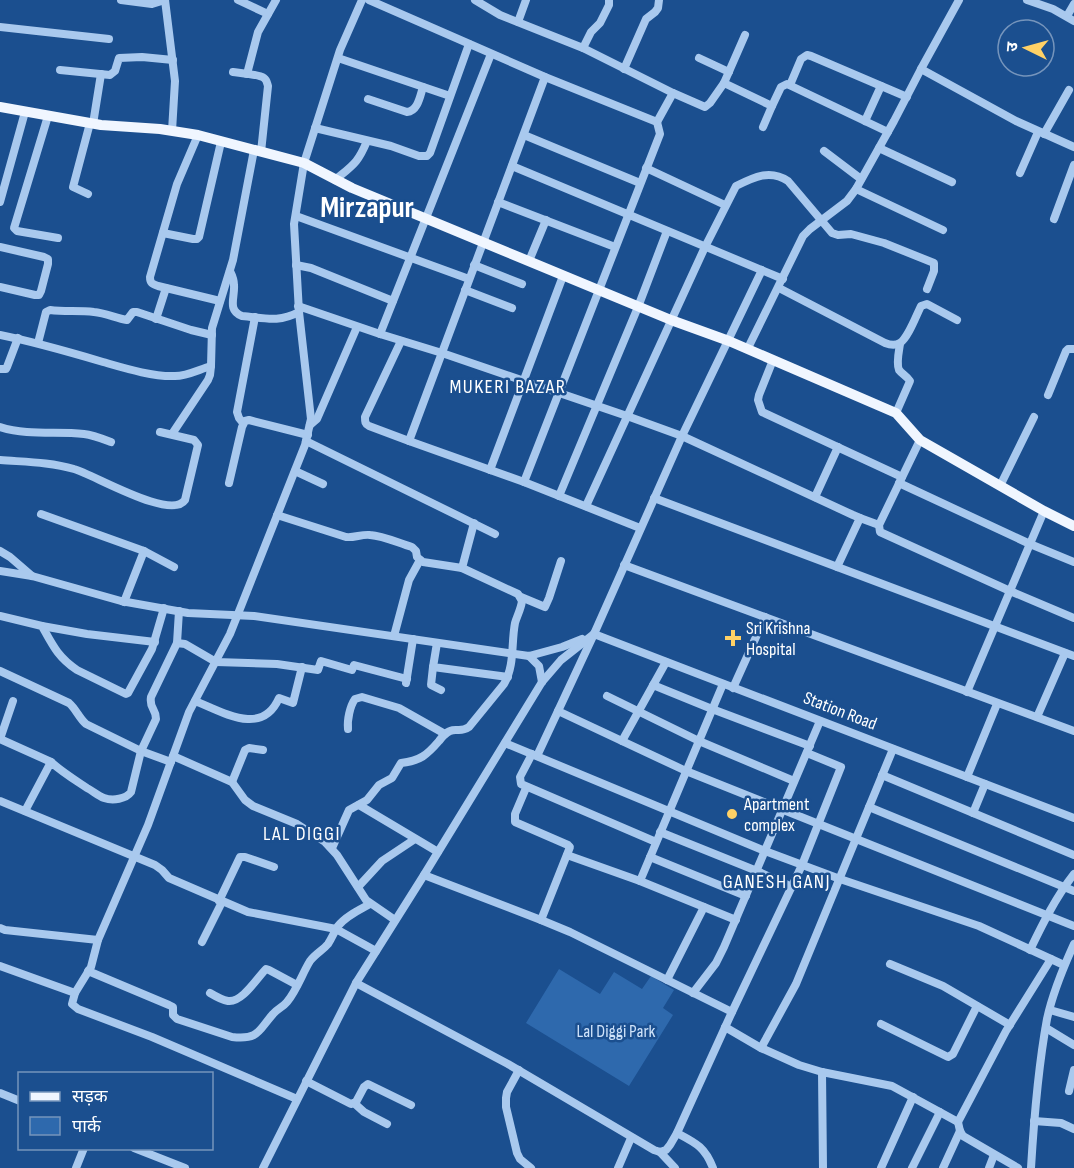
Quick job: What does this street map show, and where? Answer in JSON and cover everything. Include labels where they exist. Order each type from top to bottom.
[{"type":"main road","points":[[0,107],[91,124],[160,129],[198,135],[304,163],[352,188],[598,291],[729,340],[896,413],[920,440],[1074,526]]},
{"type":"street","points":[[121,0],[152,4],[165,0],[175,81],[172,131]]},
{"type":"street","points":[[238,0],[268,14]]},
{"type":"street","points":[[247,74],[258,32],[276,0]]},
{"type":"street","points":[[297,1099],[152,1036],[78,1009],[72,1001],[91,967],[98,940],[147,825],[189,712],[230,634],[307,438],[311,419],[298,309],[294,224],[304,163],[338,58],[362,0]]},
{"type":"street","points":[[369,0],[657,123]]},
{"type":"street","points":[[474,0],[500,15],[584,48],[673,93],[705,106],[710,103],[724,83],[745,34]]},
{"type":"street","points":[[518,22],[526,0]]},
{"type":"street","points":[[584,48],[591,32],[600,22],[609,0]]},
{"type":"street","points":[[624,69],[646,19],[658,8],[658,0]]},
{"type":"street","points":[[748,348],[803,236],[847,201],[856,189],[959,0]]},
{"type":"street","points":[[1027,0],[1045,5],[1070,19],[1074,3]]},
{"type":"street","points":[[0,27],[109,39]]},
{"type":"street","points":[[315,128],[391,146],[419,156],[427,156],[469,44]]},
{"type":"street","points":[[380,334],[491,54]]},
{"type":"street","points":[[790,85],[801,59],[807,55],[907,97]]},
{"type":"street","points":[[60,70],[112,74],[115,72],[117,59],[120,57],[173,60]]},
{"type":"street","points":[[338,58],[450,96]]},
{"type":"street","points":[[699,58],[729,72]]},
{"type":"street","points":[[921,69],[1041,133],[1074,147]]},
{"type":"street","points":[[172,434],[210,375],[214,317],[230,270],[258,151],[268,86],[265,78],[233,72]]},
{"type":"street","points":[[88,194],[73,187],[91,124],[101,74]]},
{"type":"street","points":[[409,441],[545,77]]},
{"type":"street","points":[[724,83],[772,106]]},
{"type":"street","points":[[763,127],[781,87],[787,84],[888,132]]},
{"type":"street","points":[[865,120],[881,86]]},
{"type":"street","points":[[368,99],[411,112],[415,109],[423,87]]},
{"type":"street","points":[[1020,173],[1041,133],[1069,90]]},
{"type":"street","points":[[525,482],[660,134],[657,123],[673,93]]},
{"type":"street","points":[[0,202],[25,112]]},
{"type":"street","points":[[48,116],[14,228],[17,231],[58,238]]},
{"type":"street","points":[[198,135],[177,184],[150,282],[220,301]]},
{"type":"street","points":[[524,135],[640,183]]},
{"type":"street","points":[[335,180],[357,162],[367,141]]},
{"type":"street","points":[[164,233],[193,239],[199,237],[221,142]]},
{"type":"street","points":[[879,148],[952,182]]},
{"type":"street","points":[[824,151],[861,179]]},
{"type":"street","points":[[1054,219],[1074,165]]},
{"type":"street","points":[[512,166],[783,279]]},
{"type":"street","points":[[646,168],[725,205]]},
{"type":"street","points":[[586,506],[705,247],[736,186],[768,174],[776,174],[788,181],[834,235],[851,234],[884,243],[934,263],[934,271],[927,289]]},
{"type":"street","points":[[856,189],[943,230]]},
{"type":"street","points":[[498,202],[615,247]]},
{"type":"street","points":[[296,216],[469,279]]},
{"type":"street","points":[[529,261],[546,220]]},
{"type":"street","points":[[559,496],[638,307],[666,231]]},
{"type":"street","points":[[0,247],[48,259],[39,295],[0,287]]},
{"type":"street","points":[[296,265],[311,268],[393,301]]},
{"type":"street","points":[[474,265],[522,284]]},
{"type":"street","points":[[230,270],[234,283],[232,307],[242,316],[284,319],[298,309]]},
{"type":"street","points":[[656,842],[526,788],[521,784],[520,777],[535,755],[558,711],[682,436],[762,270]]},
{"type":"street","points":[[490,470],[563,276]]},
{"type":"street","points":[[156,319],[166,288]]},
{"type":"street","points":[[778,288],[885,344],[900,344]]},
{"type":"street","points":[[465,290],[512,308]]},
{"type":"street","points":[[896,413],[910,381],[909,377],[899,370],[900,344],[906,337],[921,306],[927,304],[957,320]]},
{"type":"street","points":[[298,309],[442,353],[682,436],[879,525]]},
{"type":"street","points":[[38,343],[47,310],[93,312],[127,320],[130,314],[137,312],[191,330],[212,334]]},
{"type":"street","points":[[243,423],[237,412],[255,317]]},
{"type":"street","points":[[310,425],[317,420],[357,327]]},
{"type":"street","points":[[0,335],[38,343],[131,370],[182,376],[211,366]]},
{"type":"street","points":[[0,369],[8,367],[18,338]]},
{"type":"street","points":[[401,341],[365,417],[369,426],[525,482],[640,528]]},
{"type":"street","points":[[1048,395],[1066,351],[1074,349]]},
{"type":"street","points":[[773,360],[759,395],[758,400],[762,412],[838,447],[1030,544],[1074,562]]},
{"type":"street","points":[[1000,486],[1034,417]]},
{"type":"street","points":[[243,423],[249,420],[307,438],[495,534]]},
{"type":"street","points":[[229,483],[243,423]]},
{"type":"street","points":[[0,427],[36,433],[85,434],[111,442]]},
{"type":"street","points":[[0,460],[47,463],[75,469],[140,498],[167,506],[179,505],[185,500],[198,445],[194,440],[160,432]]},
{"type":"street","points":[[920,440],[879,525],[878,529],[882,534],[1074,618]]},
{"type":"street","points":[[815,497],[838,447]]},
{"type":"street","points":[[295,471],[323,484]]},
{"type":"street","points":[[654,498],[1070,654],[1037,717]]},
{"type":"street","points":[[967,692],[1044,511]]},
{"type":"street","points":[[41,514],[144,551],[174,567]]},
{"type":"street","points":[[277,515],[346,537],[373,535],[411,547],[416,551],[420,560],[462,568],[544,607],[561,561]]},
{"type":"street","points":[[837,567],[860,518]]},
{"type":"street","points":[[462,568],[474,523]]},
{"type":"street","points":[[0,551],[32,576]]},
{"type":"street","points":[[124,602],[144,551]]},
{"type":"street","points":[[394,636],[409,580],[420,560]]},
{"type":"street","points":[[624,565],[1074,731]]},
{"type":"street","points":[[0,571],[32,576],[124,602],[164,609],[238,614],[529,656],[562,647],[594,634]]},
{"type":"street","points":[[332,848],[353,807],[367,800],[379,784],[394,776],[401,763],[415,761],[452,730],[469,728],[504,684],[508,677],[513,654],[521,597]]},
{"type":"street","points":[[42,627],[59,655],[70,665],[126,694],[155,642],[164,609]]},
{"type":"street","points":[[13,700],[0,739],[51,762],[101,797],[125,798],[131,792],[141,751],[156,719],[156,714],[150,704],[151,697],[177,643],[179,611]]},
{"type":"street","points":[[0,616],[42,627],[155,642]]},
{"type":"street","points":[[733,688],[765,617]]},
{"type":"street","points":[[263,1168],[356,983],[542,682],[561,660],[594,634]]},
{"type":"street","name":"Station Road","points":[[594,634],[1074,818]]},
{"type":"street","points":[[177,643],[185,644],[216,662],[277,664],[318,670],[321,661],[352,670],[354,665],[407,681],[413,639]]},
{"type":"street","points":[[437,643],[431,686],[441,690]]},
{"type":"street","points":[[529,656],[539,666],[542,682]]},
{"type":"street","points":[[622,741],[666,662]]},
{"type":"street","points":[[433,667],[508,677]]},
{"type":"street","points":[[195,701],[239,718],[251,720],[269,712],[279,698],[293,703],[302,668]]},
{"type":"street","points":[[0,671],[69,704],[86,724],[141,751],[172,759],[232,782],[245,800],[253,806],[297,824],[325,842],[332,848],[370,904],[395,920]]},
{"type":"street","points":[[640,881],[723,684]]},
{"type":"street","points":[[653,685],[808,749],[841,767],[802,865],[677,1133],[666,1150],[660,1152]]},
{"type":"street","points":[[607,696],[699,741],[794,781]]},
{"type":"street","points":[[348,729],[353,702],[362,697],[399,708],[445,734]]},
{"type":"street","points":[[967,777],[997,704]]},
{"type":"street","points":[[558,711],[686,771],[1074,926]]},
{"type":"street","points":[[693,993],[716,963],[820,721]]},
{"type":"street","points":[[506,743],[765,851],[979,926],[1064,965]]},
{"type":"street","points":[[232,782],[245,750],[249,748],[263,750]]},
{"type":"street","points":[[761,1048],[796,984],[893,749]]},
{"type":"street","points":[[25,811],[51,762]]},
{"type":"street","points":[[882,775],[1074,855]]},
{"type":"street","points":[[974,813],[985,784]]},
{"type":"street","points":[[526,788],[514,814],[515,822],[570,847],[541,920]]},
{"type":"street","points":[[0,801],[159,867],[169,878],[248,912],[336,929],[376,951]]},
{"type":"street","points":[[359,805],[438,852]]},
{"type":"street","points":[[869,807],[1074,891]]},
{"type":"street","points":[[660,832],[792,887]]},
{"type":"street","points":[[358,887],[382,861],[415,838]]},
{"type":"street","points":[[567,855],[640,881],[736,920]]},
{"type":"street","points":[[202,942],[240,857],[274,867]]},
{"type":"street","points":[[650,857],[746,896]]},
{"type":"street","points":[[1030,950],[1046,915],[1074,874]]},
{"type":"street","points":[[424,875],[541,920],[732,1012]]},
{"type":"street","points":[[88,971],[169,1005],[177,1019],[232,1037],[240,1038],[257,1034],[273,1013],[289,1000],[310,961],[326,946],[336,929],[346,918],[370,904]]},
{"type":"street","points":[[667,980],[704,907]]},
{"type":"street","points":[[0,939],[2,929],[98,940]]},
{"type":"street","points":[[1031,1168],[1036,1098],[1046,1028],[1064,965],[1074,944]]},
{"type":"street","points":[[943,1168],[959,1127],[1010,1025],[1051,959]]},
{"type":"street","points":[[890,963],[944,986],[1010,1025]]},
{"type":"street","points":[[0,966],[75,993]]},
{"type":"street","points":[[210,993],[227,1001],[236,1000],[266,969],[297,985]]},
{"type":"street","points":[[356,983],[519,1070],[631,1138],[660,1152],[675,1168]]},
{"type":"street","points":[[881,1024],[948,1057],[953,1054],[977,1006]]},
{"type":"street","points":[[1050,1010],[1074,1017]]},
{"type":"street","points":[[725,1027],[761,1048],[799,1065],[892,1086],[940,1112],[959,1127],[963,1136],[1018,1168]]},
{"type":"street","points":[[1046,1028],[1074,1045]]},
{"type":"street","points":[[519,1070],[507,1092],[506,1107],[517,1153],[520,1159],[531,1168]]},
{"type":"street","points":[[1069,1091],[1074,1070]]},
{"type":"street","points":[[822,1072],[823,1168]]},
{"type":"street","points":[[306,1081],[348,1103],[354,1103],[364,1112],[387,1124]]},
{"type":"street","points":[[354,1103],[368,1084],[411,1105]]},
{"type":"street","points":[[0,1093],[18,1100]]},
{"type":"street","points":[[881,1168],[913,1097]]},
{"type":"street","points":[[912,1168],[940,1112]]},
{"type":"street","points":[[1034,1121],[1061,1123],[1074,1129]]},
{"type":"street","points":[[677,1133],[702,1148],[713,1168]]},
{"type":"street","points":[[618,1168],[631,1138]]},
{"type":"street","points":[[76,1168],[84,1150]]},
{"type":"street","points":[[136,1150],[171,1165],[185,1168]]},
{"type":"street","points":[[989,1168],[994,1155]]},
{"type":"green space","name":"Lal Diggi Park","points":[[559,969],[600,994],[614,972],[642,989],[651,976],[674,990],[663,1008],[673,1015],[629,1086],[526,1023]]},
{"type":"place","name":"Sri Krishna Hospital","points":[[733,638]]},
{"type":"place","name":"Apartment complex","points":[[732,814]]},
{"type":"district","name":"Mirzapur","points":[[367,208]]},
{"type":"district","name":"MUKERI BAZAR","points":[[508,387]]},
{"type":"district","name":"LAL DIGGI","points":[[302,834]]},
{"type":"district","name":"GANESH GANJ","points":[[777,882]]}]
